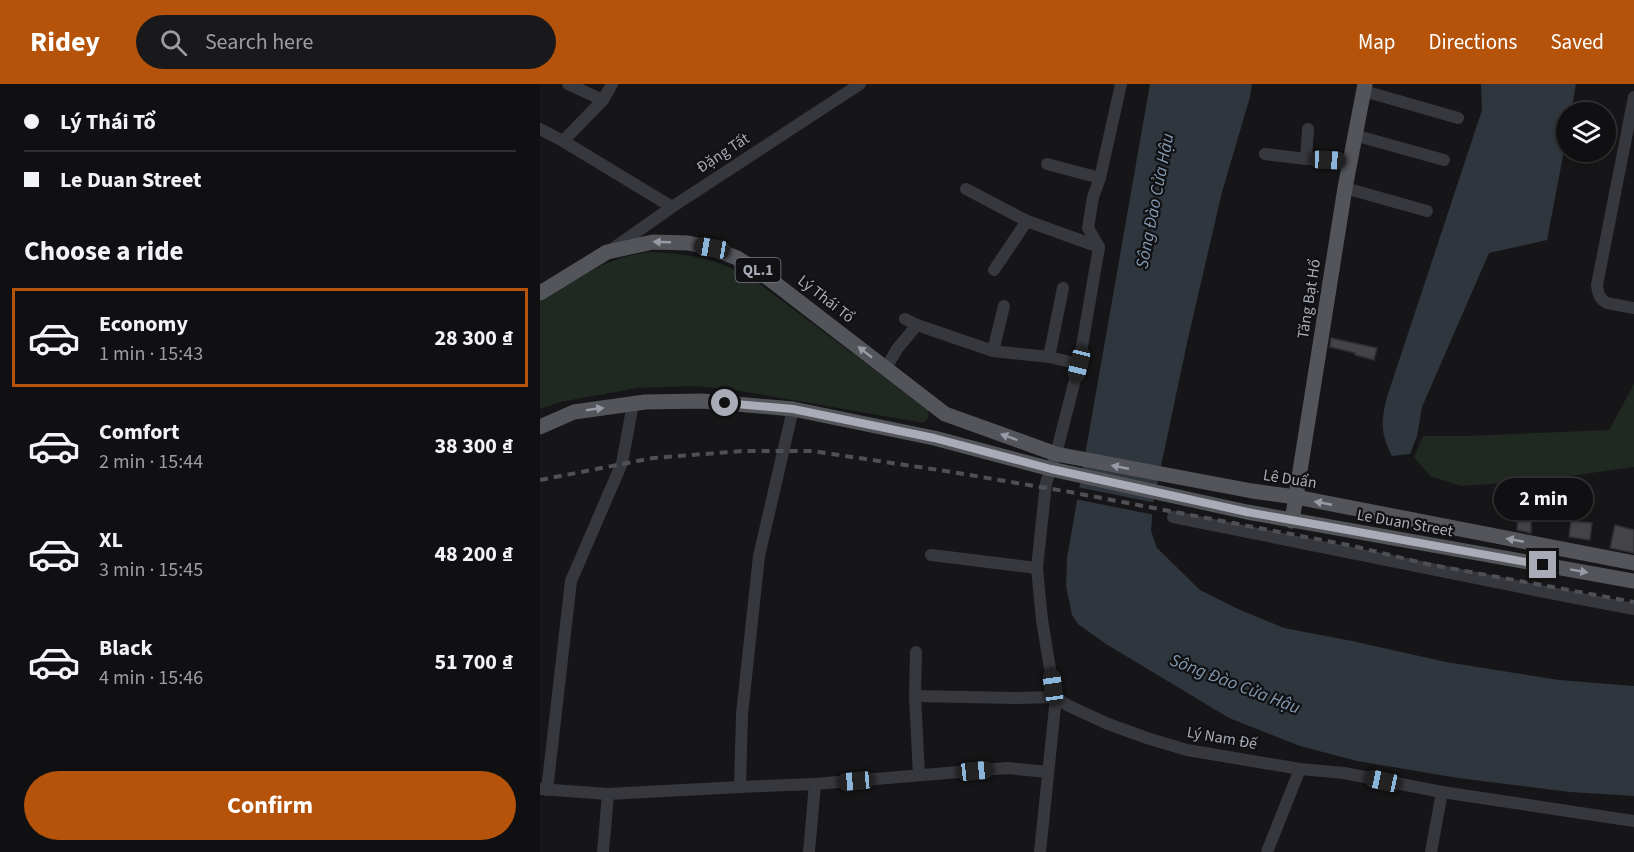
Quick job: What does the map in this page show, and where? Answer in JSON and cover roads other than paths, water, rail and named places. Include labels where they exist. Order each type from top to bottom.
[{"type":"main road","name":"Tăng Bạt Hổ","points":[[1293,521],[1345,188],[1365,87]]},
{"type":"main road","name":"Lý Thái Tổ","points":[[540,293],[607,252],[652,242],[688,243],[712,248],[737,258],[764,274],[945,414]]},
{"type":"main road","points":[[540,427],[574,412],[633,404],[702,401],[793,409],[934,438],[1054,470]]},
{"type":"main road","name":"Lê Duẩn","points":[[945,414],[1060,455],[1634,563]]},
{"type":"main road","points":[[934,438],[945,414]]},
{"type":"main road","name":"Le Duan Street","points":[[1054,470],[1293,521],[1634,581]]},
{"type":"street","points":[[568,84],[603,100]]},
{"type":"street","points":[[563,141],[603,100],[612,84]]},
{"type":"street","name":"Đặng Tất","points":[[607,252],[860,84]]},
{"type":"street","points":[[1040,852],[1056,697],[1042,620],[1037,568],[1045,488],[1060,455],[1079,364],[1099,247],[1088,228],[1093,197],[1100,178],[1121,84]]},
{"type":"street","points":[[1365,87],[1458,118]]},
{"type":"street","points":[[1634,97],[1597,285],[1599,297],[1607,303],[1634,308]]},
{"type":"street","points":[[540,129],[672,207]]},
{"type":"street","points":[[1306,159],[1308,129]]},
{"type":"street","points":[[1354,135],[1444,160]]},
{"type":"street","points":[[1265,154],[1350,161]]},
{"type":"street","points":[[1047,164],[1100,178]]},
{"type":"street","points":[[1345,188],[1427,211]]},
{"type":"street","points":[[966,189],[1027,221],[1099,247]]},
{"type":"street","points":[[994,270],[1027,221]]},
{"type":"street","points":[[1049,357],[1063,288]]},
{"type":"street","points":[[993,351],[1004,306]]},
{"type":"street","points":[[905,319],[993,351],[1049,357],[1079,364]]},
{"type":"street","points":[[886,368],[897,349],[917,325]]},
{"type":"street","points":[[633,404],[622,463],[571,581],[543,790],[608,794],[815,784],[1007,768],[1048,772]]},
{"type":"street","points":[[740,787],[742,714],[759,556],[793,409]]},
{"type":"street","points":[[1173,517],[1634,609]]},
{"type":"street","points":[[931,555],[1037,568]]},
{"type":"street","points":[[916,651],[915,696],[919,775]]},
{"type":"street","points":[[915,696],[1056,697]]},
{"type":"street","name":"Lý Nam Đế","points":[[1056,697],[1067,705],[1098,719],[1150,740],[1187,750],[1300,769],[1344,773],[1442,792],[1634,821]]},
{"type":"street","points":[[1267,852],[1300,769]]},
{"type":"street","points":[[809,852],[815,784]]},
{"type":"street","points":[[1431,852],[1442,792]]},
{"type":"street","points":[[603,852],[608,794]]},
{"type":"water","name":"Sông Đào Cửa Hậu","points":[[1150,84],[1252,84],[1222,192],[1153,504],[1151,531],[1157,548],[1200,590],[1284,628],[1446,662],[1559,680],[1634,686],[1634,796],[1570,792],[1458,778],[1357,761],[1300,746],[1229,718],[1106,644],[1078,624],[1072,615],[1066,586],[1067,558]]},
{"type":"water","points":[[1481,84],[1576,84],[1573,102],[1556,102],[1556,162],[1562,162],[1547,240],[1489,253],[1422,407],[1417,436],[1410,454],[1392,456],[1385,440],[1383,427],[1387,397],[1482,110]]},
{"type":"railway","points":[[540,480],[653,458],[743,451],[812,451],[1070,492],[1353,546],[1427,564],[1634,602]]}]
